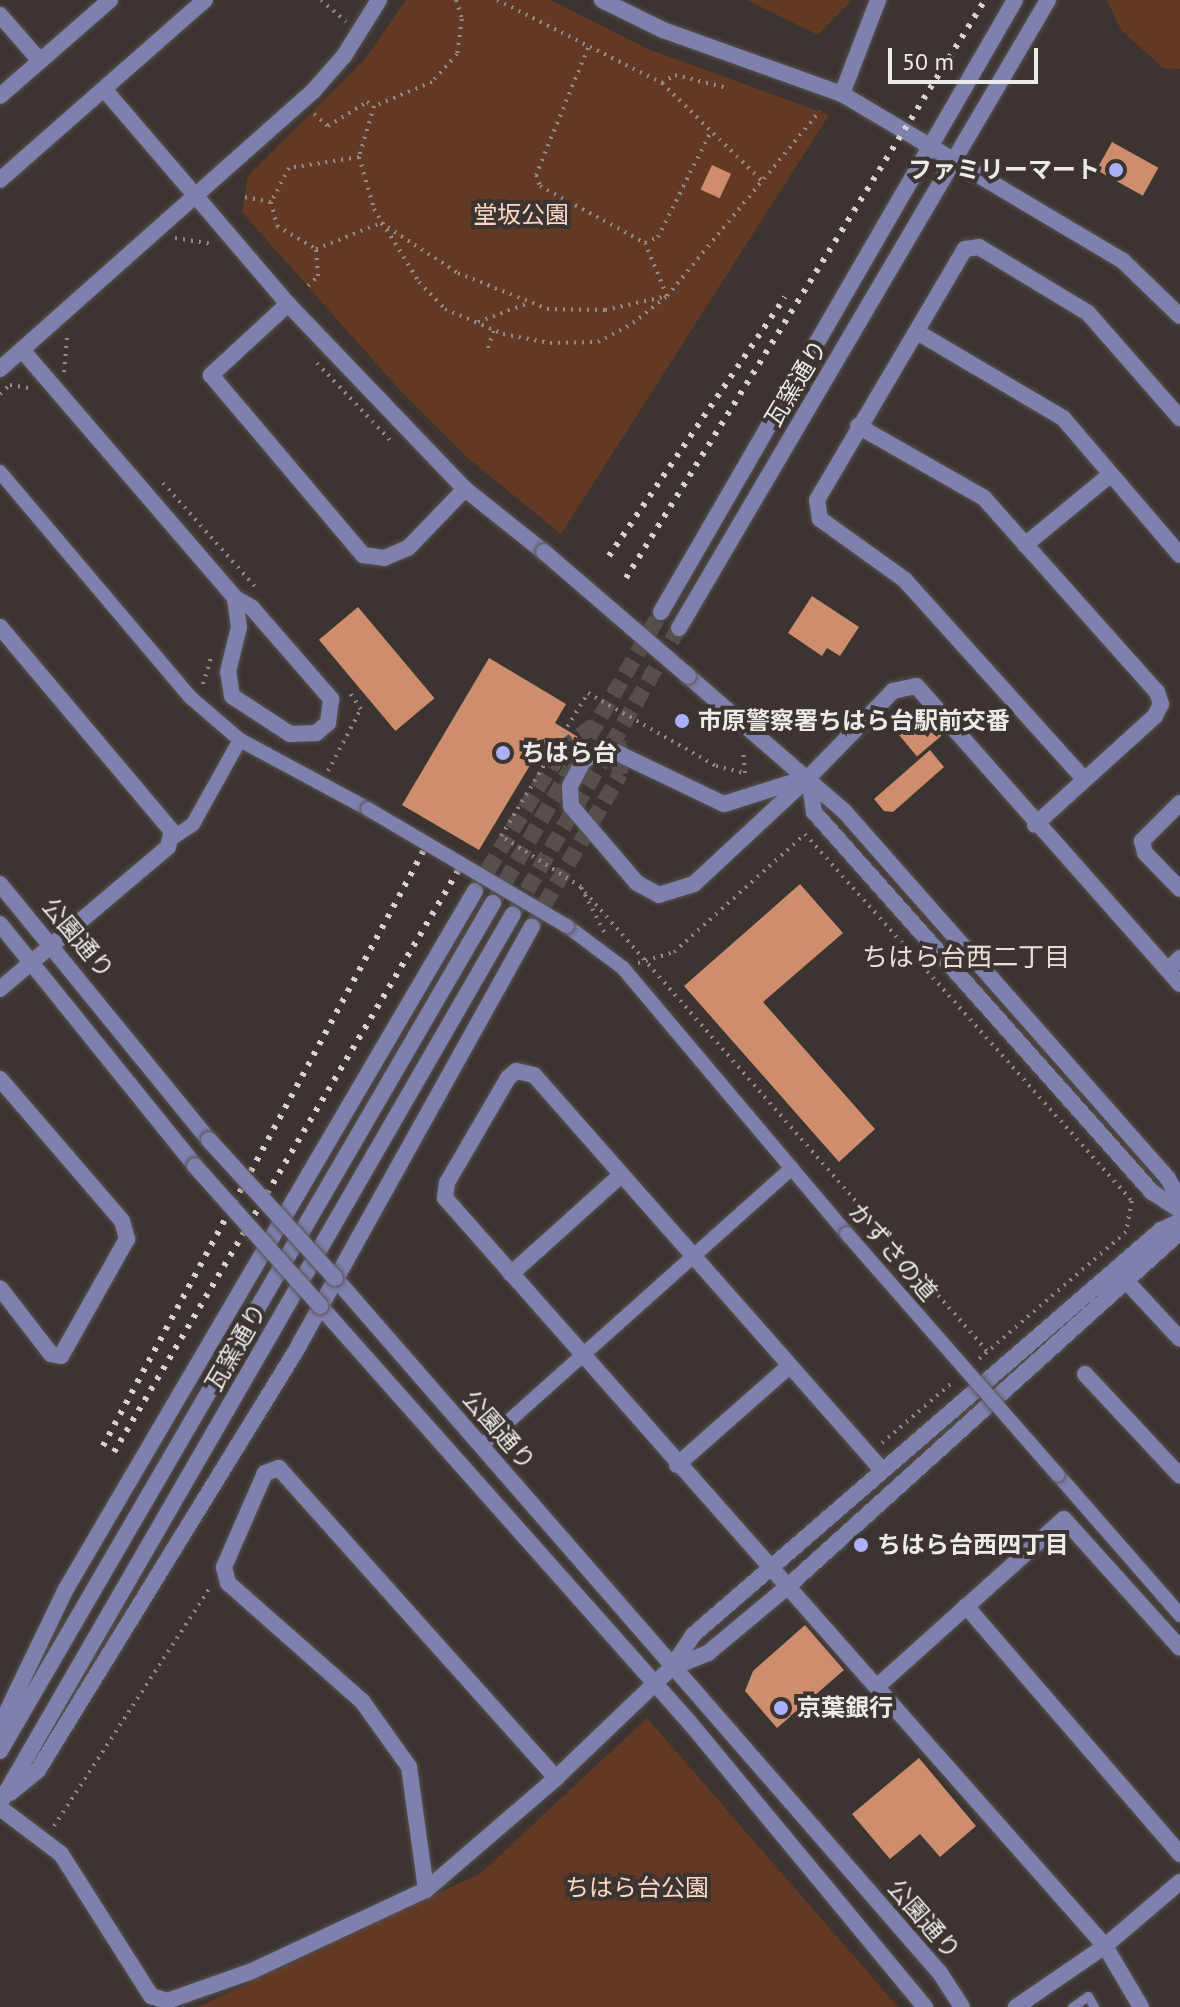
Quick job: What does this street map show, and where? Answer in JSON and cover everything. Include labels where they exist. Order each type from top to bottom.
[{"type":"street","points":[[0,96],[110,0]]},
{"type":"street","points":[[0,180],[205,0]]},
{"type":"street","points":[[0,369],[314,90],[359,34],[379,0]]},
{"type":"street","points":[[602,0],[663,30],[842,94],[1123,261],[1180,316]]},
{"type":"street","points":[[842,94],[878,0]]},
{"type":"street","name":"瓦窯通り","points":[[661,612],[933,149],[1015,0]]},
{"type":"street","name":"瓦窯通り","points":[[679,628],[1048,0]]},
{"type":"street","points":[[0,15],[40,61]]},
{"type":"street","points":[[104,89],[288,304],[465,489],[544,552],[809,777],[1164,1173],[1180,1200]]},
{"type":"street","points":[[1084,779],[905,580],[820,519],[817,500],[965,249],[979,247],[1088,313],[1180,418]]},
{"type":"street","points":[[288,304],[211,375],[363,555],[384,558],[408,548],[465,489]]},
{"type":"street","points":[[917,332],[1063,418],[1180,555]]},
{"type":"street","points":[[22,350],[235,598],[252,608],[331,699],[328,723],[316,733],[290,734],[232,696],[228,672],[239,627],[235,598]]},
{"type":"street","points":[[858,426],[984,498],[1161,704],[1035,825]]},
{"type":"street","name":"かずさの道","points":[[0,472],[203,708],[240,740],[368,809],[567,926],[623,968],[847,1234],[1180,1615]]},
{"type":"street","points":[[1025,545],[1110,475]]},
{"type":"street","points":[[0,627],[167,821],[171,839]]},
{"type":"street","points":[[809,777],[724,804],[609,749],[584,760],[569,796],[578,817],[637,883],[671,896],[716,866],[809,777],[893,691],[916,686],[1035,825],[1174,964],[1180,984]]},
{"type":"street","points":[[0,989],[171,839],[193,824],[240,740]]},
{"type":"street","points":[[809,777],[814,812],[1152,1192],[1180,1210]]},
{"type":"street","points":[[1180,803],[1142,841],[1145,853],[1180,889]]},
{"type":"street","name":"公園通り","points":[[0,884],[53,942],[209,1140],[335,1278],[671,1668],[940,1973],[962,2007]]},
{"type":"street","points":[[0,1726],[66,1589],[475,891]]},
{"type":"street","name":"瓦窯通り","points":[[0,1751],[493,903]]},
{"type":"street","name":"瓦窯通り","points":[[1,1803],[513,914]]},
{"type":"street","name":"公園通り","points":[[0,924],[195,1166],[654,1683],[925,2007]]},
{"type":"street","points":[[532,926],[320,1306],[38,1770],[1,1803],[46,1840],[151,1996],[167,2001],[252,1971],[426,1890],[556,1778],[671,1668],[693,1635],[1161,1230],[1180,1221]]},
{"type":"street","points":[[882,1470],[787,1368],[534,1075],[516,1071],[444,1191],[582,1357],[786,1588],[880,1684],[1105,1946],[1141,2007]]},
{"type":"street","points":[[0,1079],[122,1221],[127,1239],[61,1356],[51,1354],[0,1288]]},
{"type":"street","points":[[481,1446],[695,1259],[792,1168]]},
{"type":"street","points":[[511,1274],[621,1175]]},
{"type":"street","points":[[671,1668],[708,1653],[786,1588],[1128,1283],[1180,1232]]},
{"type":"street","points":[[1128,1283],[1180,1339]]},
{"type":"street","points":[[677,1465],[787,1368]]},
{"type":"street","points":[[1085,1374],[1180,1476]]},
{"type":"street","points":[[426,1890],[409,1767],[362,1701],[228,1583],[224,1567],[265,1473],[279,1468],[556,1778]]},
{"type":"street","points":[[880,1684],[1064,1519],[1180,1648]]},
{"type":"street","points":[[966,1606],[1180,1854]]},
{"type":"street","points":[[1021,2005],[1105,1946],[1180,1882]]},
{"type":"lane","points":[[1072,2007],[1088,1996],[1094,2007]]},
{"type":"path","points":[[321,0],[359,34]]},
{"type":"path","points":[[374,106],[432,82],[457,54],[462,19],[456,0]]},
{"type":"path","points":[[497,0],[662,83],[762,181]]},
{"type":"path","points":[[588,48],[536,175],[540,186],[645,243],[667,296]]},
{"type":"path","points":[[662,83],[675,75],[727,88]]},
{"type":"path","points":[[314,114],[328,126],[367,102],[374,106]]},
{"type":"path","points":[[374,106],[359,157],[381,223],[436,300],[494,330],[550,343],[598,342],[667,296],[820,111]]},
{"type":"path","points":[[645,243],[658,237],[711,131]]},
{"type":"path","points":[[316,249],[277,226],[271,202],[289,168],[359,157]]},
{"type":"path","points":[[245,197],[271,202]]},
{"type":"path","points":[[381,223],[458,273],[528,303],[605,310],[667,296]]},
{"type":"path","points":[[316,249],[381,223]]},
{"type":"path","points":[[165,247],[176,237],[211,242],[220,253]]},
{"type":"path","points":[[308,286],[318,276],[316,249]]},
{"type":"path","points":[[476,323],[528,303]]},
{"type":"path","points":[[65,374],[67,331],[78,322]]},
{"type":"path","points":[[488,348],[494,330]]},
{"type":"path","points":[[0,394],[20,387],[40,400]]},
{"type":"path","points":[[161,481],[268,600]]},
{"type":"path","points":[[203,708],[203,678],[214,650]]},
{"type":"path","points":[[321,783],[361,709],[342,683]]},
{"type":"path","points":[[738,741],[747,757],[745,773],[716,766],[588,693],[501,836],[581,887],[988,1352]]},
{"type":"path","points":[[506,807],[515,813]]},
{"type":"path","points":[[623,968],[674,952],[805,834],[1132,1201],[1126,1232],[976,1361]]},
{"type":"path","points":[[581,887],[609,941]]},
{"type":"path","points":[[877,1447],[965,1371]]},
{"type":"path","points":[[46,1840],[224,1567]]},
{"type":"green space","name":"堂坂公園","points":[[406,0],[551,0],[648,49],[829,115],[561,534],[469,459],[397,387],[242,212],[248,176],[365,59]]},
{"type":"green space","points":[[747,0],[852,0],[818,35]]},
{"type":"green space","points":[[1107,0],[1180,0],[1180,69],[1163,68],[1121,30]]},
{"type":"green space","name":"ちはら台公園","points":[[647,1718],[898,2007],[198,2007],[481,1873]]},
{"type":"building","points":[[1112,142],[1158,168],[1143,196],[1096,170]]},
{"type":"building","points":[[712,165],[731,174],[720,198],[701,189]]},
{"type":"building","points":[[812,596],[859,627],[840,656],[827,648],[822,656],[788,633]]},
{"type":"building","points":[[358,607],[434,698],[395,731],[319,640]]},
{"type":"building","points":[[489,658],[566,704],[555,723],[578,737],[558,771],[535,757],[479,850],[402,805]]},
{"type":"building","points":[[919,709],[941,736],[917,756],[894,730]]},
{"type":"building","points":[[930,750],[944,767],[893,812],[884,811],[874,799]]},
{"type":"building","points":[[800,884],[843,933],[763,1002],[875,1129],[839,1162],[684,986]]},
{"type":"building","points":[[805,1625],[844,1670],[777,1728],[745,1691],[753,1671]]},
{"type":"building","points":[[919,1758],[976,1826],[940,1857],[920,1834],[890,1859],[852,1814]]},
{"type":"tunnel","points":[[493,903],[661,612]]},
{"type":"tunnel","points":[[515,911],[679,628]]},
{"type":"tunnel","points":[[475,891],[561,750],[594,725]]},
{"type":"tunnel","points":[[532,926],[620,774],[618,741]]},
{"type":"railway","points":[[626,578],[985,0]]},
{"type":"railway","points":[[609,556],[785,297]]},
{"type":"railway","points":[[103,1446],[426,846]]},
{"type":"railway","points":[[114,1452],[459,869]]},
{"type":"place","name":"ファミリーマート","points":[[1116,170]]},
{"type":"place","name":"市原警察署ちはら台駅前交番","points":[[682,721]]},
{"type":"place","name":"ちはら台","points":[[503,753]]},
{"type":"place","name":"ちはら台西四丁目","points":[[861,1545]]},
{"type":"place","name":"京葉銀行","points":[[781,1708]]},
{"type":"district","name":"ちはら台西二丁目","points":[[966,957]]}]
